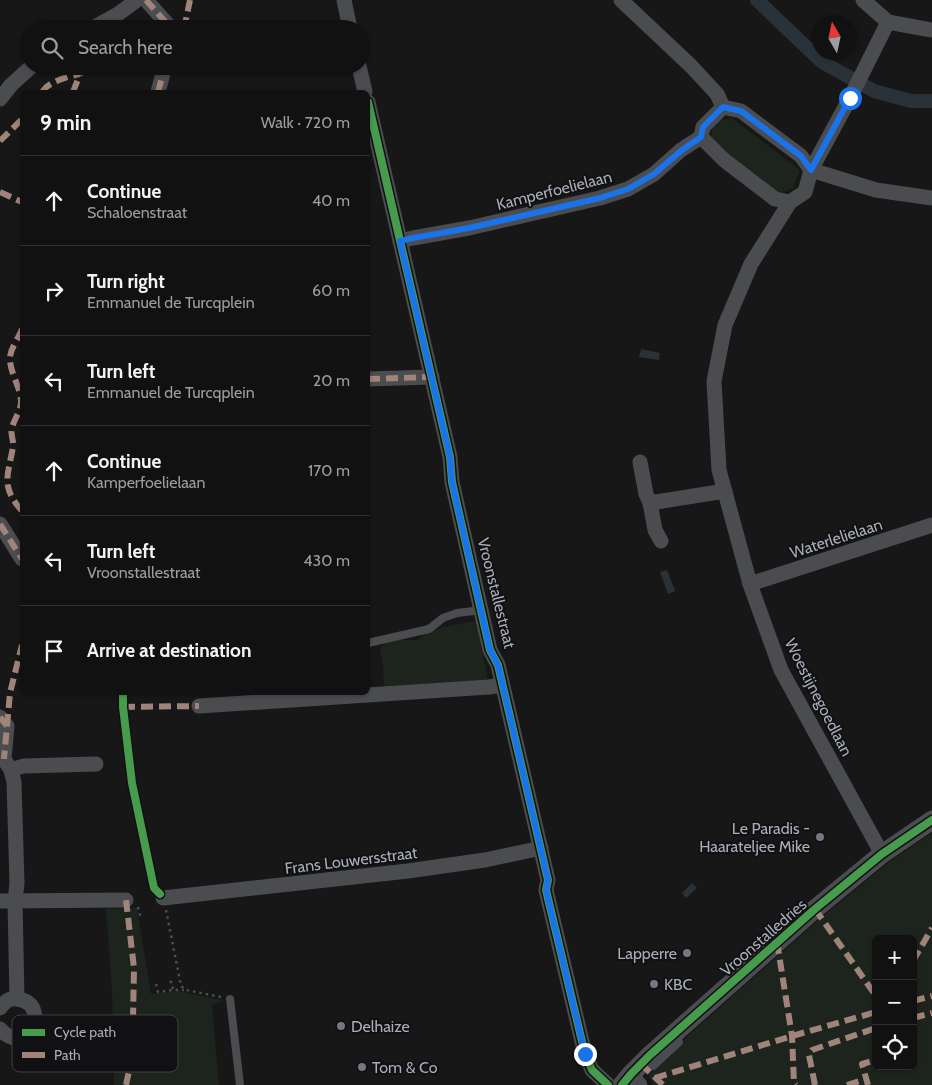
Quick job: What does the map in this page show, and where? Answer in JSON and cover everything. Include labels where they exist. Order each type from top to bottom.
[{"type":"street","points":[[107,20],[137,0]]},
{"type":"street","points":[[146,0],[164,20]]},
{"type":"street","points":[[344,0],[348,20]]},
{"type":"street","points":[[621,0],[691,66],[717,94],[723,107]]},
{"type":"street","points":[[863,0],[888,22],[932,30]]},
{"type":"street","name":"Woestijnegoedlaan","points":[[882,854],[781,670],[750,584],[719,470],[714,381],[725,325],[751,264],[790,202],[804,192],[811,170],[888,22]]},
{"type":"street","points":[[0,99],[22,75]]},
{"type":"street","points":[[159,90],[163,75]]},
{"type":"street","points":[[361,75],[365,90]]},
{"type":"street","points":[[723,107],[703,127],[701,137],[724,160],[775,199],[790,202]]},
{"type":"street","points":[[723,107],[741,111],[801,156],[811,170],[876,190],[932,198]]},
{"type":"street","name":"Vroonstallestraat","points":[[370,111],[450,457],[452,482],[490,650],[498,665],[541,848],[548,880],[546,890],[585,1054],[592,1070],[608,1085]]},
{"type":"street","name":"Kamperfoelielaan","points":[[400,241],[469,228],[600,198],[628,189],[654,174],[682,150],[701,137]]},
{"type":"street","points":[[370,379],[432,377]]},
{"type":"street","points":[[640,462],[655,530],[660,541]]},
{"type":"street","points":[[650,503],[725,491]]},
{"type":"street","points":[[0,524],[20,557]]},
{"type":"street","name":"Waterlelielaan","points":[[750,584],[932,525]]},
{"type":"street","points":[[370,693],[502,685]]},
{"type":"street","points":[[199,706],[278,697],[323,695]]},
{"type":"street","points":[[0,717],[7,726],[5,762],[14,782],[17,883],[8,901],[17,999]]},
{"type":"street","points":[[5,762],[23,766],[96,764]]},
{"type":"street","name":"Vroonstalledries","points":[[633,1077],[677,1031],[815,909],[882,854],[932,820]]},
{"type":"street","name":"Frans Louwersstraat","points":[[163,898],[408,871],[485,860],[541,848]]},
{"type":"street","points":[[8,901],[126,900]]},
{"type":"street","points":[[0,1008],[4,1003],[17,999],[31,1006],[34,1015]]},
{"type":"lane","points":[[370,643],[429,629],[443,618],[457,613],[482,610]]},
{"type":"lane","points":[[230,999],[240,1085]]},
{"type":"path","points":[[163,898],[180,986],[186,990]]},
{"type":"path","points":[[170,981],[173,990]]},
{"type":"path","points":[[156,984],[158,992],[186,990],[230,999]]},
{"type":"shaded area","points":[[732,118],[800,170],[793,188],[778,194],[711,143],[712,128],[721,120]]},
{"type":"shaded area","points":[[641,349],[660,353],[659,360],[639,357]]},
{"type":"shaded area","points":[[667,570],[675,591],[668,594],[660,572]]},
{"type":"shaded area","points":[[476,621],[488,680],[384,687],[380,648],[387,642],[417,640],[438,629]]},
{"type":"shaded area","points":[[932,833],[932,1085],[653,1085],[648,1074],[692,1032],[822,917],[889,862]]},
{"type":"shaded area","points":[[692,883],[697,888],[686,898],[682,893]]},
{"type":"shaded area","points":[[137,908],[151,994],[178,991],[222,1000],[223,1002],[212,1004],[219,1085],[114,1085],[114,1072],[178,1072],[178,1015],[113,1015],[106,909]]},
{"type":"waterway","points":[[757,0],[822,62],[874,91],[911,101],[932,101]]},
{"type":"marked path","points":[[146,0],[164,20]]},
{"type":"marked path","points":[[186,20],[190,0]]},
{"type":"marked path","points":[[44,90],[54,82],[76,75]]},
{"type":"marked path","points":[[74,90],[80,75]]},
{"type":"marked path","points":[[159,90],[163,75]]},
{"type":"marked path","points":[[0,141],[20,121]]},
{"type":"marked path","points":[[0,192],[20,201]]},
{"type":"marked path","points":[[20,333],[10,357],[11,368],[20,396]]},
{"type":"marked path","points":[[370,379],[432,377]]},
{"type":"marked path","points":[[20,409],[12,430],[13,447],[7,481],[11,495],[20,508]]},
{"type":"marked path","points":[[0,524],[20,556]]},
{"type":"marked path","points":[[7,726],[10,693],[20,653]]},
{"type":"marked path","points":[[123,707],[199,706]]},
{"type":"marked path","points":[[0,717],[7,726],[4,759]]},
{"type":"marked path","points":[[126,900],[134,968],[133,1015]]},
{"type":"marked path","points":[[815,909],[872,990]]},
{"type":"marked path","points":[[917,954],[932,928]]},
{"type":"marked path","points":[[777,942],[792,1036],[794,1083],[796,1085]]},
{"type":"marked path","points":[[917,1000],[932,996]]},
{"type":"marked path","points":[[655,1078],[872,1013]]},
{"type":"marked path","points":[[917,1017],[932,1013]]},
{"type":"marked path","points":[[815,1085],[809,1055],[812,1050],[872,1029]]},
{"type":"marked path","points":[[868,1085],[862,1064],[872,1061]]},
{"type":"marked path","points":[[641,1064],[663,1085]]},
{"type":"marked path","points":[[126,1085],[129,1072]]},
{"type":"marked path","points":[[847,1085],[866,1079]]},
{"type":"cycle path","points":[[370,111],[450,457],[452,482],[490,650],[498,665],[548,880],[546,890],[585,1054],[592,1070],[608,1085]]},
{"type":"cycle path","points":[[123,695],[132,783],[154,888],[160,894]]},
{"type":"cycle path","points":[[622,1085],[650,1055],[815,909],[882,854],[932,820]]},
{"type":"place","name":"Le Paradis - Haarateljee Mike","points":[[820,837]]},
{"type":"place","name":"Lapperre","points":[[687,953]]},
{"type":"place","name":"KBC","points":[[654,984]]},
{"type":"place","name":"Delhaize","points":[[341,1026]]},
{"type":"place","name":"Tom & Co","points":[[362,1067]]},
{"type":"route","points":[[585,1054],[546,890],[548,880],[498,665],[490,650],[452,482],[450,457],[400,241],[469,228],[600,198],[628,189],[654,174],[682,150],[701,137],[703,127],[723,107],[741,111],[801,156],[811,170],[850,98]]}]
